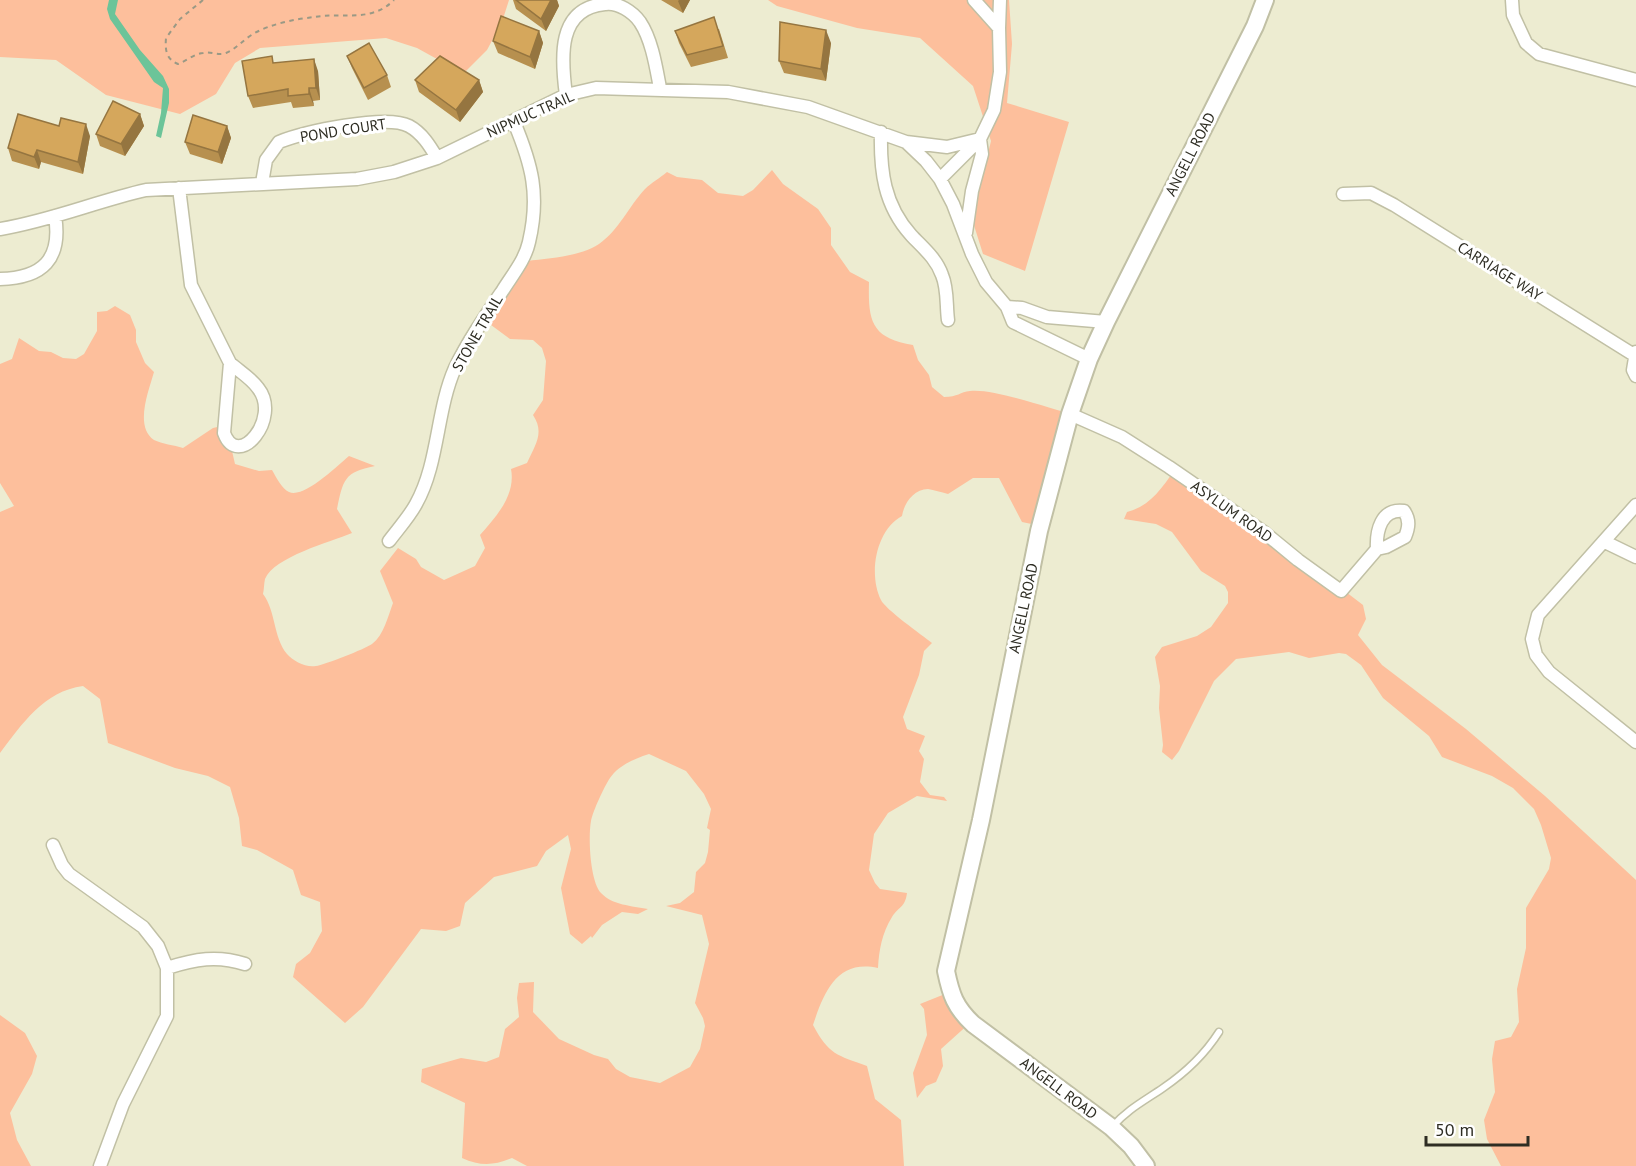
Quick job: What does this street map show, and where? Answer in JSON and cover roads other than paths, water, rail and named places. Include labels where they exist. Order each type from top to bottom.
[{"type":"street","points":[[974,0],[999,28]]},
{"type":"street","points":[[940,179],[980,139],[994,110],[1000,72],[1000,0]]},
{"type":"street","name":"ANGELL ROAD","points":[[1146,1166],[1131,1146],[1112,1128],[973,1024],[959,1011],[950,993],[946,971],[981,820],[1039,531],[1070,414],[1089,359],[1106,322],[1250,36],[1265,0]]},
{"type":"street","points":[[1512,0],[1514,15],[1526,43],[1539,54],[1636,81]]},
{"type":"street","points":[[566,95],[562,65],[569,24],[580,10],[595,4],[609,3],[635,15],[642,25],[651,48],[660,88]]},
{"type":"street","name":"NIPMUC TRAIL","points":[[0,230],[84,209],[115,197],[146,190],[357,179],[394,172],[437,158],[566,95],[596,87],[728,92],[808,107],[906,142],[926,161],[940,179],[986,282],[1007,307],[1013,322],[1089,359]]},
{"type":"street","name":"POND COURT","points":[[262,183],[266,160],[279,142],[339,127],[385,121],[408,126],[424,139],[437,158]]},
{"type":"street","name":"STONE TRAIL","points":[[389,541],[416,504],[428,471],[447,389],[456,367],[523,259],[529,243],[535,193],[527,153],[514,122]]},
{"type":"street","points":[[881,132],[880,160],[883,184],[901,222],[936,262],[942,274],[946,287],[948,320]]},
{"type":"street","points":[[906,142],[947,147],[980,139]]},
{"type":"street","points":[[966,234],[972,191],[982,154],[980,139]]},
{"type":"street","points":[[179,188],[191,285],[230,363],[259,388],[266,402],[265,417],[260,430],[252,441],[243,446],[234,445],[226,439],[224,433],[230,363]]},
{"type":"street","name":"CARRIAGE WAY","points":[[1342,194],[1371,193],[1394,205],[1635,353],[1633,370],[1636,376]]},
{"type":"street","points":[[0,279],[13,279],[27,275],[40,269],[49,260],[55,249],[58,234],[55,216]]},
{"type":"street","points":[[1007,307],[1022,308],[1047,317],[1106,322]]},
{"type":"street","name":"ASYLUM ROAD","points":[[1070,414],[1122,437],[1168,467],[1265,533],[1341,591],[1377,549]]},
{"type":"street","points":[[1636,505],[1538,615],[1532,639],[1536,656],[1549,672],[1636,742]]},
{"type":"street","points":[[1605,542],[1636,558]]},
{"type":"street","points":[[52,845],[69,874],[143,927],[158,946],[167,968],[167,1016],[123,1104],[100,1166]]},
{"type":"street","points":[[167,968],[209,957],[245,964]]},
{"type":"lane","points":[[1112,1128],[1130,1108],[1163,1088],[1187,1069],[1212,1043],[1219,1032]]}]
